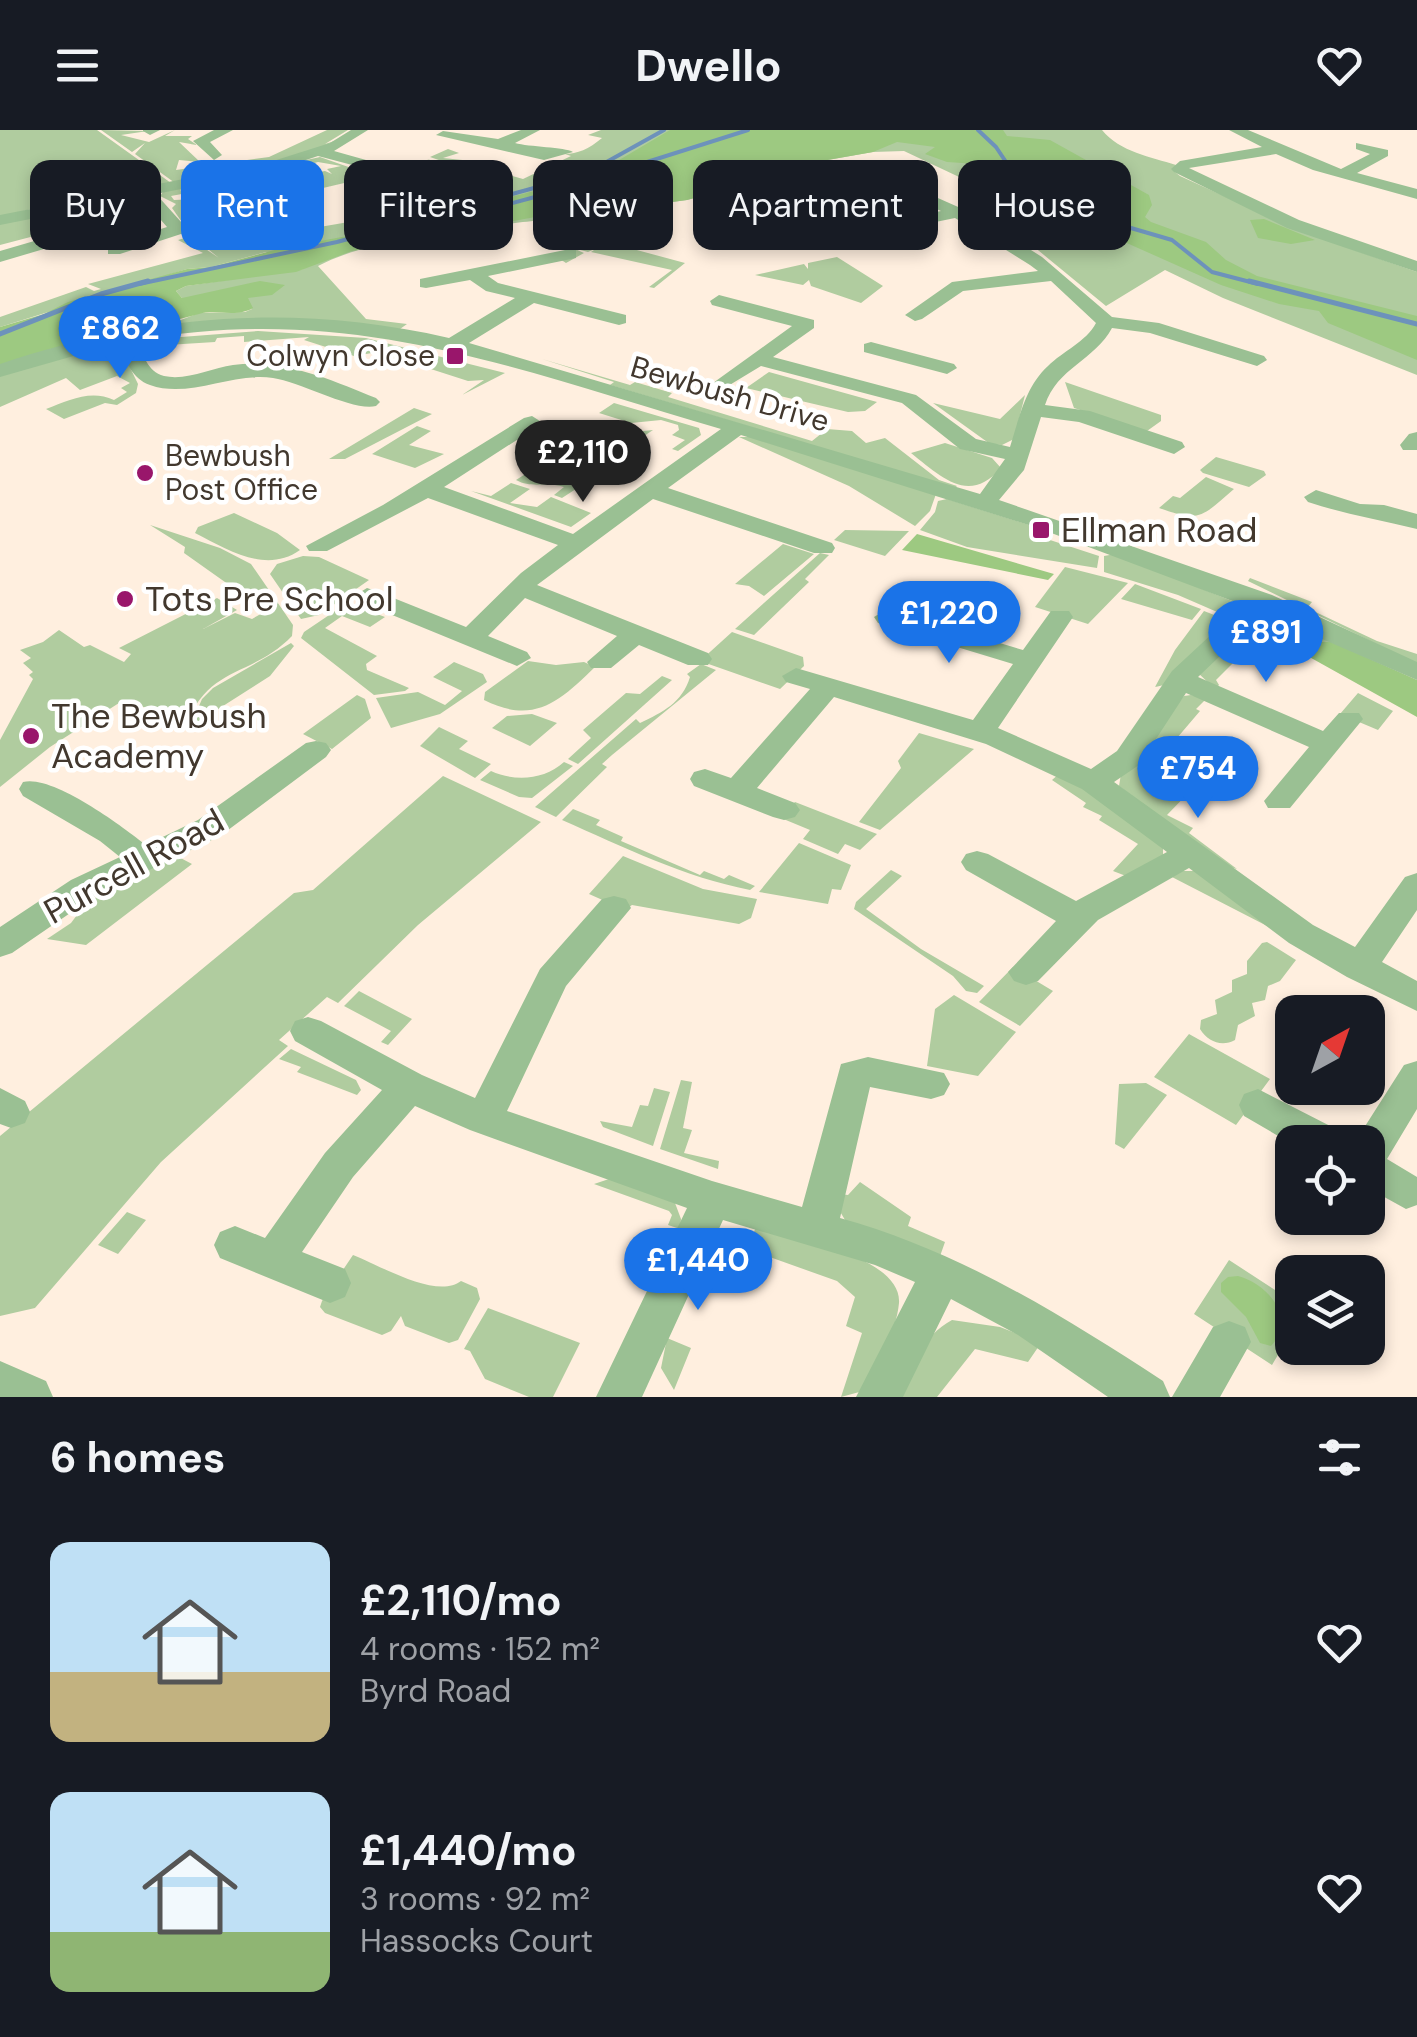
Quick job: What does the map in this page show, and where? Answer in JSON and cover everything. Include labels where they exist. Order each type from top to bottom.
[{"type":"street","points":[[214,155],[200,142],[226,130]]},
{"type":"street","points":[[161,187],[273,166],[319,152],[361,130]]},
{"type":"street","points":[[500,144],[533,130]]},
{"type":"street","points":[[1236,130],[1273,150],[1417,194]]},
{"type":"street","points":[[445,139],[500,144],[544,155],[566,152]]},
{"type":"street","points":[[1343,174],[1383,153],[1361,146]]},
{"type":"street","points":[[1273,150],[1185,164],[1179,169],[1293,224],[1417,267]]},
{"type":"street","points":[[319,152],[349,160]]},
{"type":"street","points":[[938,204],[1015,245],[1106,322],[1152,327],[1258,359]]},
{"type":"street","points":[[161,210],[178,229]]},
{"type":"street","points":[[938,216],[954,212]]},
{"type":"street","points":[[0,220],[30,214]]},
{"type":"street","points":[[161,234],[181,229]]},
{"type":"street","points":[[0,256],[30,247]]},
{"type":"street","points":[[426,282],[557,253]]},
{"type":"street","points":[[472,274],[492,288],[620,319]]},
{"type":"street","points":[[915,315],[956,287],[1053,274]]},
{"type":"street","points":[[450,346],[531,297]]},
{"type":"street","points":[[719,301],[812,320],[723,383]]},
{"type":"street","name":"Bewbush Drive","points":[[0,371],[53,353],[126,336],[210,325],[289,322],[374,329],[450,346],[986,501],[1263,601],[1417,672]]},
{"type":"street","points":[[986,501],[1020,456],[1046,380],[1099,335],[1106,322]]},
{"type":"street","points":[[126,336],[144,372],[157,380],[264,371],[314,381],[369,402]]},
{"type":"street","points":[[872,348],[952,363],[909,399]]},
{"type":"street","points":[[758,359],[909,399],[968,444],[1020,456]]},
{"type":"street","points":[[1034,410],[1082,416],[1174,447]]},
{"type":"street","points":[[318,546],[426,489],[532,423]]},
{"type":"street","points":[[470,638],[502,612],[520,587],[738,427]]},
{"type":"street","points":[[426,489],[576,543]]},
{"type":"street","points":[[650,490],[823,548]]},
{"type":"street","points":[[1316,497],[1358,511],[1384,512],[1417,522]]},
{"type":"street","points":[[520,587],[698,659]]},
{"type":"street","points":[[367,596],[517,658]]},
{"type":"street","points":[[1093,782],[1132,753],[1180,680],[1263,601]]},
{"type":"street","points":[[888,616],[1027,660]]},
{"type":"street","points":[[980,732],[1060,616]]},
{"type":"street","points":[[601,662],[635,634]]},
{"type":"street","points":[[796,676],[980,732],[1042,756],[1093,782],[1280,920],[1359,968],[1417,997]]},
{"type":"street","points":[[1180,680],[1328,744]]},
{"type":"street","points":[[737,791],[828,686]]},
{"type":"street","points":[[1279,801],[1349,719]]},
{"type":"street","name":"Purcell Road","points":[[0,944],[71,895],[210,828],[316,750]]},
{"type":"street","points":[[705,779],[784,810]]},
{"type":"street","points":[[34,789],[112,833],[143,860]]},
{"type":"street","points":[[1026,972],[1077,917],[1191,853]]},
{"type":"street","points":[[977,862],[1077,917]]},
{"type":"street","points":[[1359,968],[1417,885]]},
{"type":"street","points":[[484,1119],[552,978],[614,908]]},
{"type":"street","points":[[308,1031],[409,1086],[484,1119],[712,1198],[898,1254],[1033,1321],[1147,1397]]},
{"type":"street","points":[[817,1228],[853,1077],[868,1072],[931,1084]]},
{"type":"street","points":[[1385,1128],[1417,1076]]},
{"type":"street","points":[[330,1283],[254,1253],[409,1086]]},
{"type":"street","points":[[1258,1104],[1294,1125]]},
{"type":"street","points":[[1385,1178],[1406,1191]]},
{"type":"street","points":[[618,1397],[712,1198]]},
{"type":"street","points":[[879,1397],[942,1274]]},
{"type":"street","points":[[1194,1397],[1230,1342]]},
{"type":"street","points":[[0,1383],[30,1397]]},
{"type":"green space","points":[[0,130],[97,130],[139,160],[30,160],[30,209],[0,218]]},
{"type":"green space","points":[[101,130],[148,131],[121,135],[149,142],[175,130],[165,136],[192,136],[188,139],[197,145],[179,142],[198,160],[179,160],[176,170],[181,169],[181,182],[175,183],[161,173],[161,160],[143,160],[135,154],[145,143],[132,152]]},
{"type":"green space","points":[[327,130],[348,130],[325,144],[344,138],[293,158],[248,160],[269,157]]},
{"type":"green space","points":[[601,130],[1102,130],[1127,149],[1176,165],[1175,172],[1180,176],[1303,232],[1417,272],[1417,375],[1223,298],[1165,270],[1106,306],[1038,250],[1131,250],[1131,160],[958,160],[958,176],[938,167],[938,160],[923,160],[904,151],[828,160],[693,160],[693,198],[673,202],[673,160],[563,160],[571,156],[565,154],[579,152],[602,138],[588,135]]},
{"type":"green space","points":[[670,130],[1003,130],[1007,136],[1050,140],[1086,160],[947,162],[925,154],[935,147],[897,142],[873,152],[828,160],[693,160],[693,198],[673,202],[673,160],[619,160]]},
{"type":"green space","points":[[448,149],[459,153],[443,158],[461,160],[430,157]]},
{"type":"green space","points":[[320,157],[344,165],[344,183],[324,188],[324,171],[332,174],[327,169],[341,166],[307,160]]},
{"type":"green space","points":[[533,174],[533,222],[513,224],[513,176],[523,179]]},
{"type":"green space","points":[[1131,185],[1149,195],[1152,205],[1145,217],[1151,222],[1206,242],[1226,260],[1257,276],[1417,316],[1417,360],[1328,323],[1319,311],[1279,304],[1221,285],[1131,245]]},
{"type":"green space","points":[[181,188],[181,194],[171,196],[181,200],[181,221],[172,208],[176,204],[161,196],[163,192]]},
{"type":"green space","points":[[533,191],[533,217],[513,221],[513,197]]},
{"type":"green space","points":[[30,217],[30,237],[0,245],[0,223]]},
{"type":"green space","points":[[1264,219],[1315,240],[1291,244],[1258,238],[1250,220]]},
{"type":"green space","points":[[344,223],[344,250],[360,250],[318,266],[366,319],[407,324],[400,329],[296,319],[165,326],[199,313],[252,309],[248,298],[182,298],[176,291],[186,286],[303,269],[266,252],[211,267],[187,269],[0,327],[0,317],[86,287],[101,289],[88,284],[203,253],[197,250],[207,250],[219,258],[209,250],[324,250],[324,226]]},
{"type":"green space","points":[[344,237],[344,250],[357,250],[296,272],[186,286],[176,291],[182,298],[260,281],[285,285],[272,295],[248,298],[253,308],[247,311],[199,314],[0,365],[0,327],[68,302],[187,269],[211,267],[275,250],[324,250],[324,240]]},
{"type":"green space","points":[[567,250],[584,253],[566,263],[560,259],[573,256]]},
{"type":"green space","points":[[637,250],[685,263],[654,288],[649,287],[672,270],[591,252]]},
{"type":"green space","points":[[837,257],[883,286],[861,303],[811,286],[809,280],[803,285],[755,275],[804,264],[808,269],[808,263]]},
{"type":"green space","points":[[258,331],[366,338],[505,373],[462,395],[484,380],[468,381],[378,352],[354,356],[304,340],[309,337],[244,342],[244,336],[167,345],[165,349],[147,348],[155,339]]},
{"type":"green space","points":[[102,346],[121,349],[138,384],[136,393],[117,405],[105,403],[64,419],[46,409],[88,396],[114,400],[127,392],[121,388],[130,383],[117,376],[80,390],[66,378],[0,407],[0,375]]},
{"type":"green space","points":[[542,359],[672,393],[668,397],[812,441],[827,429],[852,431],[866,443],[885,438],[939,480],[957,486],[610,385],[614,382]]},
{"type":"green space","points":[[769,372],[877,402],[865,411],[848,412],[746,388]]},
{"type":"green space","points":[[1065,382],[1161,415],[1161,421],[1147,431],[1074,408]]},
{"type":"green space","points":[[1025,395],[1014,439],[1002,445],[990,444],[933,403],[1000,419]]},
{"type":"green space","points":[[614,403],[699,428],[701,435],[678,451],[672,449],[685,440],[672,435],[679,430],[678,425],[661,420],[631,423],[599,413]]},
{"type":"green space","points":[[414,408],[432,414],[345,459],[329,459]]},
{"type":"green space","points":[[591,422],[630,431],[613,434],[653,430],[638,440],[647,448],[562,498],[554,495],[564,487],[516,480],[552,457],[563,458],[556,463],[562,466],[587,459],[585,454],[559,455],[575,441],[559,436],[542,446],[536,442],[568,430],[603,435],[577,425]]},
{"type":"green space","points":[[417,426],[431,431],[409,445],[444,454],[415,468],[372,454]]},
{"type":"green space","points":[[739,437],[750,437],[936,494],[930,511],[915,526],[849,486]]},
{"type":"green space","points":[[945,443],[992,458],[1001,468],[978,485],[966,486],[944,478],[911,453]]},
{"type":"green space","points":[[1216,457],[1264,471],[1266,475],[1249,487],[1200,470]]},
{"type":"green space","points":[[1206,477],[1234,489],[1200,515],[1159,508],[1173,496],[1180,498]]},
{"type":"green space","points":[[511,483],[530,489],[510,503],[537,507],[551,497],[591,513],[571,527],[471,491],[491,496]]},
{"type":"green space","points":[[947,499],[1048,531],[1050,540],[1099,556],[1097,568],[967,547],[920,530],[935,512],[938,501]]},
{"type":"green space","points":[[234,513],[277,533],[300,550],[287,557],[261,560],[195,533],[198,527]]},
{"type":"green space","points":[[150,525],[220,548],[251,564],[293,625],[292,636],[206,692],[185,727],[168,711],[119,703],[50,747],[0,787],[0,740],[33,679],[29,675],[33,672],[23,663],[31,658],[20,650],[43,642],[59,630],[84,647],[90,645],[124,662],[131,654],[119,648],[217,598],[237,610],[203,629],[235,613],[252,619],[266,611],[184,553],[185,547]]},
{"type":"green space","points":[[845,530],[909,531],[885,556],[834,540]]},
{"type":"green space","points":[[917,534],[1054,574],[1048,580],[902,550]]},
{"type":"green space","points":[[783,544],[814,554],[764,596],[749,586],[735,584]]},
{"type":"green space","points":[[820,553],[829,555],[805,579],[809,582],[754,635],[735,629]]},
{"type":"green space","points":[[1115,554],[1232,601],[1235,611],[1231,618],[1178,595],[1104,572],[1104,556]]},
{"type":"green space","points":[[303,556],[319,557],[369,580],[319,615],[301,619],[270,574],[277,564]]},
{"type":"green space","points":[[1065,567],[1128,583],[1088,624],[1035,607]]},
{"type":"green space","points":[[1250,578],[1312,602],[1307,608],[1377,641],[1417,654],[1417,664],[1248,581]]},
{"type":"green space","points":[[1135,584],[1201,609],[1192,620],[1121,599]]},
{"type":"green space","points":[[347,603],[385,617],[370,627],[342,616],[325,628],[377,656],[366,664],[367,670],[409,688],[405,691],[374,695],[301,638]]},
{"type":"green space","points":[[1204,611],[1227,620],[1164,685],[1155,687],[1175,650]]},
{"type":"green space","points":[[1261,619],[1283,619],[1346,645],[1303,649],[1304,654],[1248,625]]},
{"type":"green space","points":[[1242,630],[1259,637],[1216,680],[1219,685],[1215,689],[1197,672]]},
{"type":"green space","points":[[732,632],[803,657],[804,666],[780,689],[700,661]]},
{"type":"green space","points":[[1319,642],[1332,642],[1417,680],[1417,717],[1304,654],[1303,649]]},
{"type":"green space","points":[[291,643],[294,646],[270,676],[190,727],[202,699],[213,688]]},
{"type":"green space","points":[[528,661],[556,665],[584,662],[595,667],[557,699],[532,710],[502,707],[484,700],[485,692]]},
{"type":"green space","points":[[454,662],[483,674],[487,682],[440,714],[391,728],[376,698],[418,692],[445,705],[462,691],[433,677]]},
{"type":"green space","points":[[701,664],[716,670],[602,764],[607,767],[556,817],[535,807],[636,719],[640,723],[671,706],[686,686],[690,677],[687,674]]},
{"type":"green space","points":[[662,676],[672,680],[578,764],[568,759],[591,738],[583,730],[626,693],[640,694]]},
{"type":"green space","points":[[1358,693],[1393,711],[1378,730],[1340,714]]},
{"type":"green space","points":[[357,695],[365,699],[371,718],[332,749],[303,734]]},
{"type":"green space","points":[[1184,696],[1206,699],[1154,765],[1196,785],[1167,815],[1193,828],[1189,833],[1237,869],[1217,863],[1119,786],[1121,774]]},
{"type":"green space","points":[[532,714],[557,723],[530,746],[492,728],[507,716]]},
{"type":"green space","points":[[439,727],[468,741],[459,749],[491,764],[475,778],[420,746]]},
{"type":"green space","points":[[919,733],[974,749],[880,830],[859,822],[901,768],[898,761]]},
{"type":"green space","points":[[564,762],[573,766],[532,798],[519,797],[480,780],[491,771],[519,778],[538,776]]},
{"type":"green space","points":[[1060,773],[1134,823],[1163,848],[1163,856],[1126,876],[1113,871],[1138,844],[1099,820],[1102,816],[1083,807],[1086,803],[1052,780]]},
{"type":"green space","points":[[443,776],[541,822],[418,925],[338,1003],[327,997],[279,1040],[288,1046],[161,1162],[35,1308],[0,1316],[0,1136],[294,893],[313,890]]},
{"type":"green space","points":[[795,802],[877,834],[860,850],[845,844],[838,854],[803,839],[810,830],[781,818]]},
{"type":"green space","points":[[573,809],[600,820],[596,825],[623,837],[621,841],[700,875],[704,871],[724,879],[729,875],[755,886],[750,890],[725,884],[631,851],[562,820]]},
{"type":"green space","points":[[799,843],[851,865],[841,890],[832,889],[828,904],[759,892]]},
{"type":"green space","points":[[173,854],[192,864],[86,945],[47,939],[71,923],[86,903]]},
{"type":"green space","points":[[623,856],[703,889],[757,899],[751,918],[739,924],[632,905],[625,910],[589,894]]},
{"type":"green space","points":[[891,870],[902,876],[866,909],[921,949],[984,986],[977,993],[966,991],[953,976],[854,909],[856,902]]},
{"type":"green space","points":[[1197,871],[1271,928],[1170,876]]},
{"type":"green space","points":[[1267,942],[1296,960],[1280,981],[1268,986],[1265,1000],[1252,1003],[1255,1016],[1238,1025],[1235,1040],[1211,1040],[1200,1029],[1201,1020],[1217,1014],[1215,1000],[1232,992],[1232,980],[1247,974],[1247,961]]},
{"type":"green space","points":[[1013,967],[1053,991],[1020,1026],[979,1002]]},
{"type":"green space","points":[[359,991],[412,1019],[388,1045],[381,1042],[391,1031],[344,1006]]},
{"type":"green space","points":[[954,995],[1016,1032],[978,1076],[927,1066],[935,1009]]},
{"type":"green space","points":[[1189,1034],[1270,1079],[1236,1125],[1154,1077]]},
{"type":"green space","points":[[291,1049],[356,1080],[361,1090],[357,1095],[297,1072],[301,1067],[279,1059]]},
{"type":"green space","points":[[681,1080],[692,1082],[683,1128],[692,1130],[684,1153],[719,1161],[718,1169],[660,1149]]},
{"type":"green space","points":[[1146,1083],[1167,1095],[1124,1149],[1115,1144],[1119,1084]]},
{"type":"green space","points":[[654,1088],[670,1092],[653,1146],[603,1127],[600,1121],[632,1127],[640,1105],[648,1106]]},
{"type":"green space","points":[[612,1178],[675,1203],[680,1229],[668,1225],[672,1215],[669,1211],[594,1184]]},
{"type":"green space","points":[[860,1182],[911,1217],[908,1226],[945,1242],[939,1259],[845,1220],[838,1208],[839,1194],[848,1195]]},
{"type":"green space","points":[[127,1212],[146,1220],[118,1254],[98,1245]]},
{"type":"green space","points":[[756,1227],[842,1251],[883,1273],[895,1287],[899,1303],[894,1326],[863,1391],[841,1397],[862,1333],[846,1326],[855,1297],[837,1281],[747,1249]]},
{"type":"green space","points":[[353,1255],[423,1284],[451,1286],[461,1281],[477,1288],[480,1299],[458,1340],[449,1343],[405,1326],[401,1316],[391,1331],[382,1335],[325,1313],[320,1307],[322,1301]]},
{"type":"green space","points":[[1229,1260],[1275,1290],[1272,1365],[1194,1314]]},
{"type":"green space","points":[[1228,1277],[1249,1280],[1275,1303],[1275,1340],[1271,1346],[1260,1343],[1246,1317],[1221,1292],[1221,1283]]},
{"type":"green space","points":[[488,1308],[580,1343],[553,1397],[529,1397],[485,1379],[470,1351],[464,1349]]},
{"type":"green space","points":[[952,1320],[1000,1327],[1041,1343],[1028,1362],[975,1349],[937,1397],[896,1397],[925,1344]]},
{"type":"green space","points":[[667,1338],[691,1348],[674,1390],[661,1368]]},
{"type":"waterway","points":[[139,284],[337,242],[585,174],[664,130]]},
{"type":"waterway","points":[[513,203],[748,130]]},
{"type":"waterway","points":[[978,130],[996,147],[1020,183],[1088,202],[1107,221],[1172,240],[1212,272],[1258,284]]},
{"type":"waterway","points":[[0,334],[101,294],[148,281]]},
{"type":"waterway","points":[[1249,281],[1417,324]]},
{"type":"place","name":"Colwyn Close","points":[[455,356]]},
{"type":"place","name":"Bewbush Post Office","points":[[145,473]]},
{"type":"place","name":"Ellman Road","points":[[1041,530]]},
{"type":"place","name":"Tots Pre School","points":[[125,599]]},
{"type":"place","name":"The Bewbush Academy","points":[[31,736]]}]
